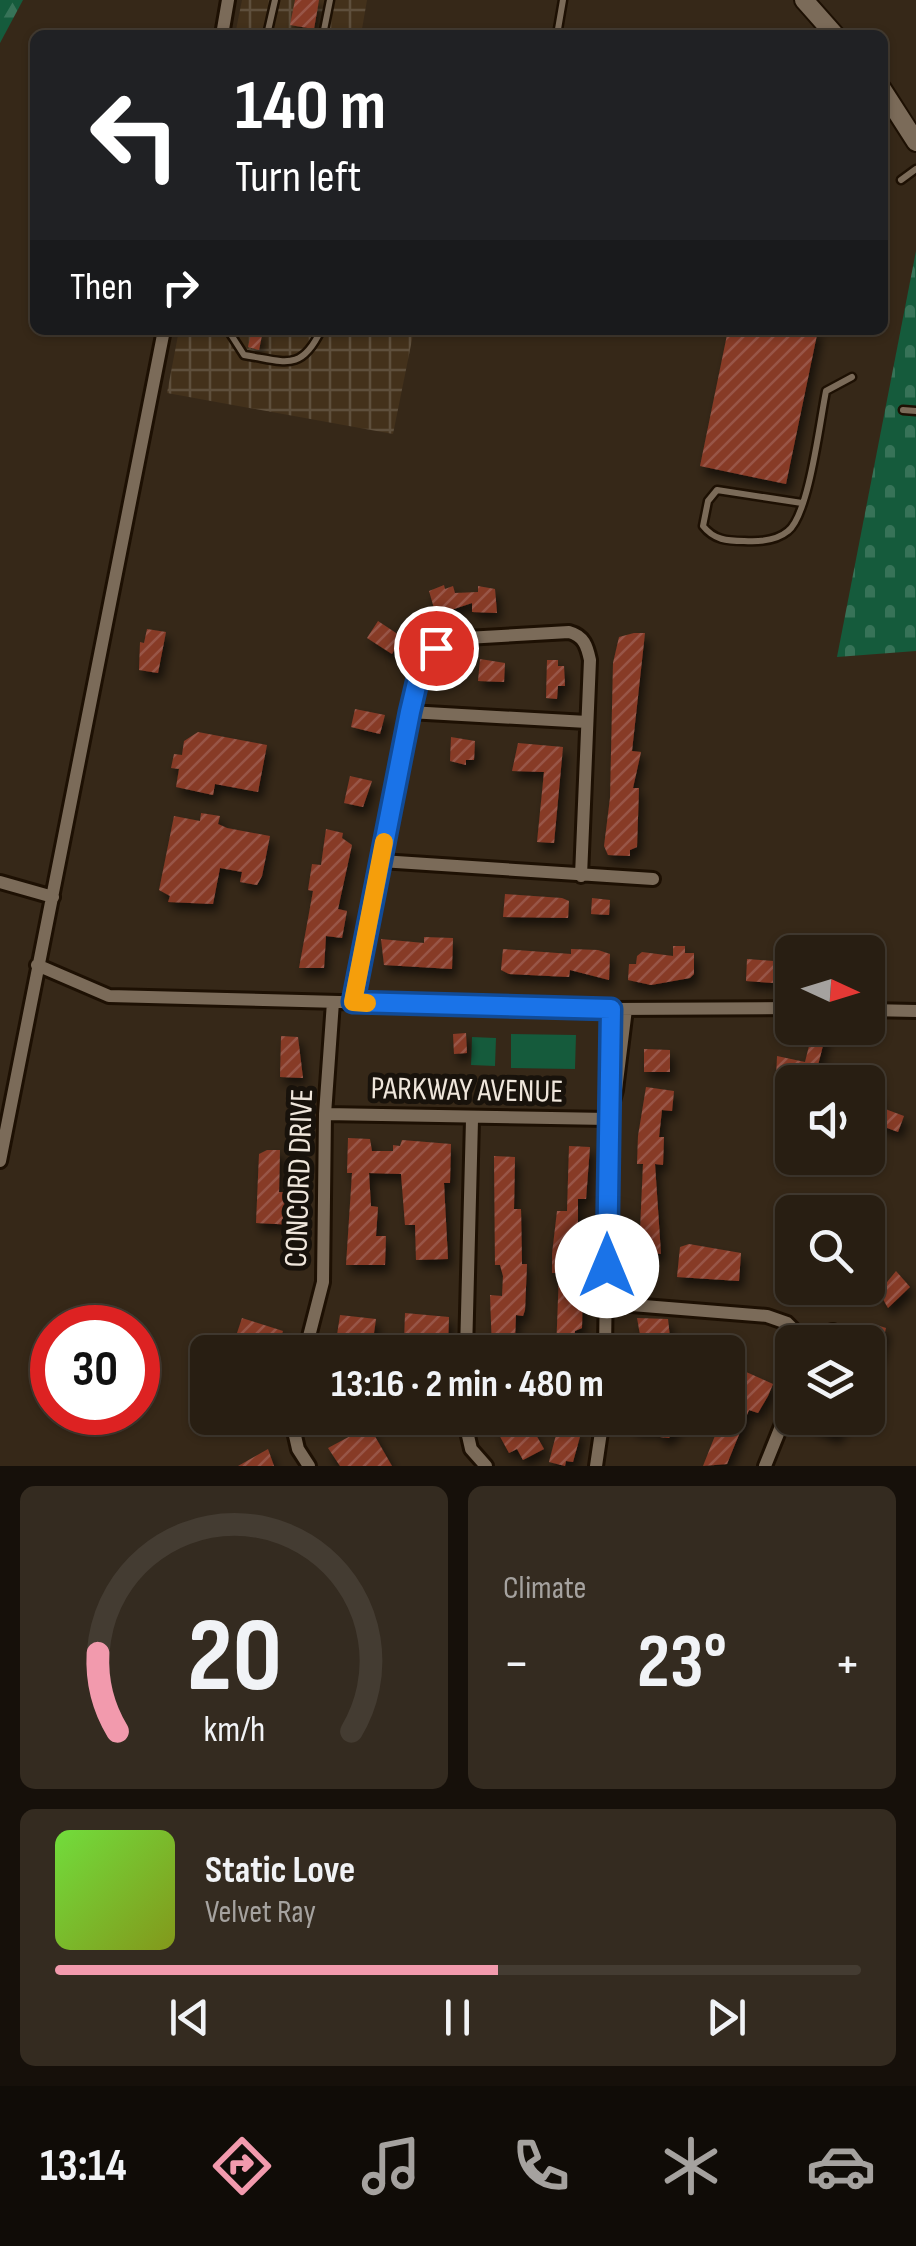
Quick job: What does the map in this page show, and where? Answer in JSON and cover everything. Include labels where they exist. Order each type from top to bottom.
[{"type":"main road","points":[[804,0],[831,30]]},
{"type":"main road","points":[[888,95],[916,117]]},
{"type":"main road","points":[[896,104],[916,142]]},
{"type":"street","points":[[223,30],[228,0]]},
{"type":"street","points":[[0,1161],[163,335]]},
{"type":"street","points":[[353,1002],[423,657],[448,638],[569,632],[586,644],[590,660],[581,876]]},
{"type":"street","points":[[410,712],[587,722]]},
{"type":"street","points":[[380,861],[653,879]]},
{"type":"street","points":[[0,882],[53,896]]},
{"type":"street","points":[[37,965],[108,996],[619,1009],[775,1008]]},
{"type":"street","name":"CONCORD DRIVE","points":[[308,1335],[322,1282],[332,1002]]},
{"type":"street","points":[[605,1335],[611,1099],[607,1075],[619,1009]]},
{"type":"street","points":[[885,1010],[916,1010]]},
{"type":"street","name":"PARKWAY AVENUE","points":[[325,1114],[472,1120],[608,1119]]},
{"type":"street","points":[[466,1335],[472,1120]]},
{"type":"street","points":[[606,1303],[767,1316],[789,1325]]},
{"type":"street","points":[[295,1435],[309,1466]]},
{"type":"street","points":[[468,1435],[471,1449],[486,1466]]},
{"type":"street","points":[[596,1466],[600,1435]]},
{"type":"street","points":[[765,1466],[777,1435]]},
{"type":"lane","points":[[268,30],[274,0]]},
{"type":"lane","points":[[324,30],[330,0]]},
{"type":"lane","points":[[557,30],[564,0]]},
{"type":"lane","points":[[901,180],[916,169]]},
{"type":"lane","points":[[231,335],[244,354],[294,362],[310,352],[318,335]]},
{"type":"lane","points":[[802,503],[717,490],[708,501],[704,526],[721,540],[777,538],[796,524],[802,503],[826,391],[852,377]]},
{"type":"lane","points":[[903,410],[916,411]]},
{"type":"shaded area","points":[[242,0],[367,0],[362,29],[368,30],[236,30]]},
{"type":"shaded area","points":[[178,335],[413,335],[393,434],[167,393]]},
{"type":"green space","points":[[0,0],[23,0],[0,43]]},
{"type":"green space","points":[[916,251],[916,651],[837,657]]},
{"type":"green space","points":[[511,1034],[576,1035],[575,1069],[511,1068]]},
{"type":"green space","points":[[472,1037],[496,1038],[495,1066],[471,1065]]},
{"type":"building","points":[[295,0],[319,0],[314,29],[290,25]]},
{"type":"building","points":[[251,335],[262,335],[259,350],[248,347]]},
{"type":"building","points":[[727,335],[817,335],[786,484],[700,466]]},
{"type":"building","points":[[444,585],[445,589],[453,586],[455,593],[478,592],[478,586],[495,589],[497,613],[472,612],[472,603],[436,615],[429,591]]},
{"type":"building","points":[[378,621],[402,637],[392,654],[367,638]]},
{"type":"building","points":[[147,629],[166,632],[158,673],[139,670],[140,642],[144,643]]},
{"type":"building","points":[[645,633],[632,751],[641,752],[633,788],[639,788],[637,847],[630,850],[630,856],[608,855],[604,846],[610,798],[613,663],[619,637]]},
{"type":"building","points":[[480,659],[505,663],[504,682],[478,681]]},
{"type":"building","points":[[547,660],[558,660],[558,666],[564,666],[565,686],[558,686],[557,699],[546,698]]},
{"type":"building","points":[[355,709],[385,715],[380,734],[351,727]]},
{"type":"building","points":[[198,732],[267,745],[258,792],[215,784],[213,795],[176,787],[179,769],[171,768],[174,754],[182,755],[184,741]]},
{"type":"building","points":[[451,737],[475,741],[474,760],[466,760],[466,765],[450,761]]},
{"type":"building","points":[[518,743],[563,747],[554,843],[537,842],[544,772],[512,771]]},
{"type":"building","points":[[350,776],[372,781],[363,807],[344,803]]},
{"type":"building","points":[[201,813],[220,816],[218,824],[227,828],[270,836],[262,876],[257,885],[240,882],[242,872],[220,868],[213,904],[168,902],[170,896],[159,890],[174,816],[200,821]]},
{"type":"building","points":[[326,829],[343,833],[342,838],[352,845],[338,909],[347,911],[342,938],[326,936],[324,968],[299,968],[313,891],[308,890],[312,864],[321,865]]},
{"type":"building","points":[[505,894],[562,898],[569,901],[568,918],[503,917]]},
{"type":"building","points":[[592,898],[610,900],[609,915],[591,914]]},
{"type":"building","points":[[424,937],[453,938],[452,969],[384,965],[381,939],[424,943]]},
{"type":"building","points":[[673,946],[685,946],[685,953],[694,953],[694,974],[690,978],[651,985],[628,980],[629,964],[636,964],[642,952],[673,956]]},
{"type":"building","points":[[503,949],[571,954],[571,949],[598,950],[610,954],[609,980],[570,970],[569,977],[509,974],[501,970]]},
{"type":"building","points":[[747,959],[774,961],[773,983],[746,981]]},
{"type":"building","points":[[466,1033],[467,1053],[454,1054],[453,1034]]},
{"type":"building","points":[[281,1036],[298,1037],[303,1078],[280,1077]]},
{"type":"building","points":[[809,1045],[823,1045],[818,1065],[777,1065],[777,1056],[805,1062]]},
{"type":"building","points":[[644,1049],[670,1050],[670,1072],[644,1072]]},
{"type":"building","points":[[646,1087],[674,1091],[672,1111],[662,1110],[659,1137],[664,1137],[663,1165],[655,1164],[661,1254],[632,1251],[632,1233],[640,1230],[643,1164],[637,1164],[638,1136]]},
{"type":"building","points":[[885,1109],[904,1116],[898,1132],[885,1127]]},
{"type":"building","points":[[348,1138],[370,1139],[372,1151],[393,1151],[393,1145],[400,1146],[402,1140],[451,1144],[450,1183],[444,1183],[448,1259],[416,1260],[415,1225],[405,1225],[401,1174],[369,1173],[371,1206],[378,1207],[376,1236],[386,1236],[385,1265],[346,1265],[352,1173],[347,1173]]},
{"type":"building","points":[[569,1146],[590,1147],[586,1199],[578,1199],[578,1234],[584,1234],[582,1328],[575,1335],[557,1335],[559,1273],[552,1273],[552,1254],[557,1211],[567,1211]]},
{"type":"building","points":[[280,1150],[279,1192],[297,1193],[296,1225],[256,1223],[259,1154]]},
{"type":"building","points":[[494,1156],[515,1157],[514,1209],[521,1209],[522,1264],[527,1264],[525,1310],[523,1316],[516,1315],[515,1335],[491,1335],[490,1295],[502,1296],[503,1276],[500,1265],[495,1265]]},
{"type":"building","points":[[689,1244],[741,1253],[739,1281],[677,1277],[680,1247]]},
{"type":"building","points":[[896,1271],[910,1287],[888,1308],[885,1285]]},
{"type":"building","points":[[405,1313],[449,1317],[448,1335],[404,1335]]},
{"type":"building","points":[[340,1315],[376,1319],[374,1335],[337,1335]]},
{"type":"building","points":[[242,1318],[283,1331],[282,1335],[236,1335]]},
{"type":"building","points":[[637,1318],[668,1319],[670,1335],[640,1335]]},
{"type":"building","points":[[745,1371],[773,1384],[758,1413],[749,1410],[745,1420]]},
{"type":"building","points":[[352,1435],[374,1435],[392,1466],[340,1466],[328,1448]]},
{"type":"building","points":[[499,1435],[536,1435],[544,1449],[523,1460],[517,1449],[509,1453]]},
{"type":"building","points":[[556,1435],[580,1435],[573,1462],[566,1461],[565,1466],[549,1462]]},
{"type":"building","points":[[715,1435],[739,1435],[727,1464],[703,1466]]},
{"type":"building","points":[[268,1449],[274,1466],[238,1466]]},
{"type":"slow traffic","points":[[367,1003],[353,1002],[384,842]]},
{"type":"route","points":[[436,648],[423,657],[410,712],[353,1002],[611,1009],[607,1266]]}]
